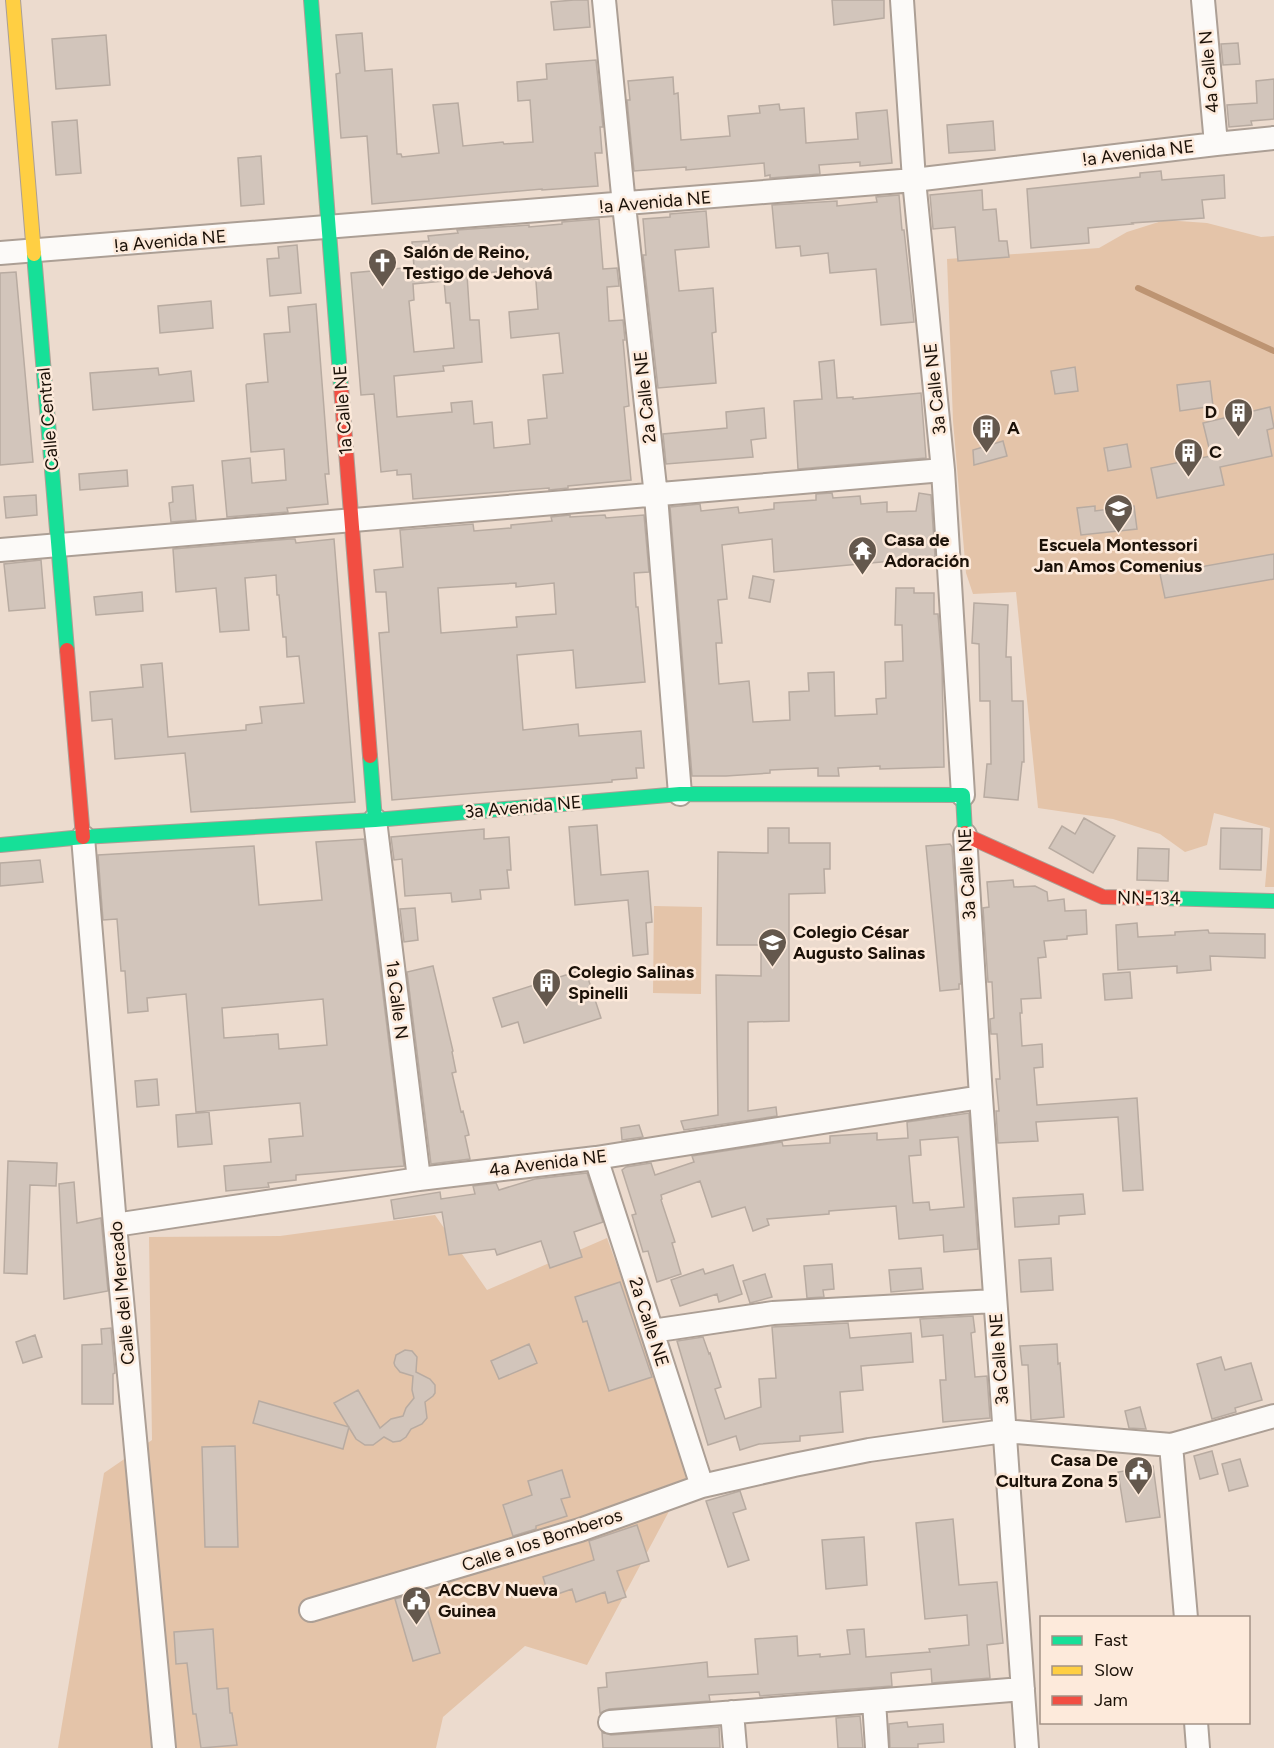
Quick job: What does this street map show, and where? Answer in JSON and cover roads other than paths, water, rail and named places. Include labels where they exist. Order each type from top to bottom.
[{"type":"main road","name":"Calle Central","points":[[13,0],[83,837]]},
{"type":"main road","name":"1a Calle NE","points":[[311,0],[375,820]]},
{"type":"main road","name":"3a Avenida NE","points":[[0,845],[83,837],[375,820],[680,794],[963,795]]},
{"type":"main road","name":"3a Calle NE","points":[[963,795],[965,835]]},
{"type":"main road","name":"NN-134","points":[[965,835],[1103,897],[1274,902]]},
{"type":"street","name":"2a Calle NE","points":[[604,0],[656,496],[680,794]]},
{"type":"street","name":"3a Calle NE","points":[[902,0],[914,180],[943,470],[963,795]]},
{"type":"street","name":"4a Calle N","points":[[1203,0],[1216,144]]},
{"type":"street","name":"!a Avenida NE","points":[[0,254],[914,180],[1274,138]]},
{"type":"street","points":[[0,550],[943,470]]},
{"type":"street","name":"1a Calle N","points":[[375,820],[419,1179]]},
{"type":"street","name":"3a Calle NE","points":[[965,835],[1027,1748]]},
{"type":"street","name":"Calle del Mercado","points":[[83,837],[115,1225],[164,1748]]},
{"type":"street","name":"4a Avenida NE","points":[[115,1225],[419,1179],[596,1158],[981,1097]]},
{"type":"street","name":"2a Calle NE","points":[[596,1158],[702,1486]]},
{"type":"street","points":[[652,1331],[773,1313],[995,1301]]},
{"type":"street","points":[[1186,1616],[1171,1445],[1274,1416]]},
{"type":"street","name":"Calle a los Bomberos","points":[[311,1610],[580,1530],[702,1486],[869,1450],[1005,1431],[1171,1445]]},
{"type":"street","points":[[610,1722],[1023,1689]]},
{"type":"street","points":[[874,1701],[877,1748]]},
{"type":"street","points":[[732,1712],[735,1748]]},
{"type":"street","points":[[1196,1724],[1198,1748]]},
{"type":"waterway","points":[[1138,288],[1274,351]]},
{"type":"place","name":"Salón de Reino, Testigo de Jehová","points":[[382,288]]},
{"type":"place","name":"D","points":[[1238,438]]},
{"type":"place","name":"A","points":[[986,454]]},
{"type":"place","name":"C","points":[[1188,478]]},
{"type":"place","name":"Escuela Montessori Jan Amos Comenius","points":[[1118,534]]},
{"type":"place","name":"Casa de Adoración","points":[[863,576]]},
{"type":"place","name":"Colegio César Augusto Salinas","points":[[772,968]]},
{"type":"place","name":"Colegio Salinas Spinelli","points":[[547,1008]]},
{"type":"place","name":"Casa De Cultura Zona 5","points":[[1139,1496]]},
{"type":"place","name":"ACCBV Nueva Guinea","points":[[417,1626]]}]
